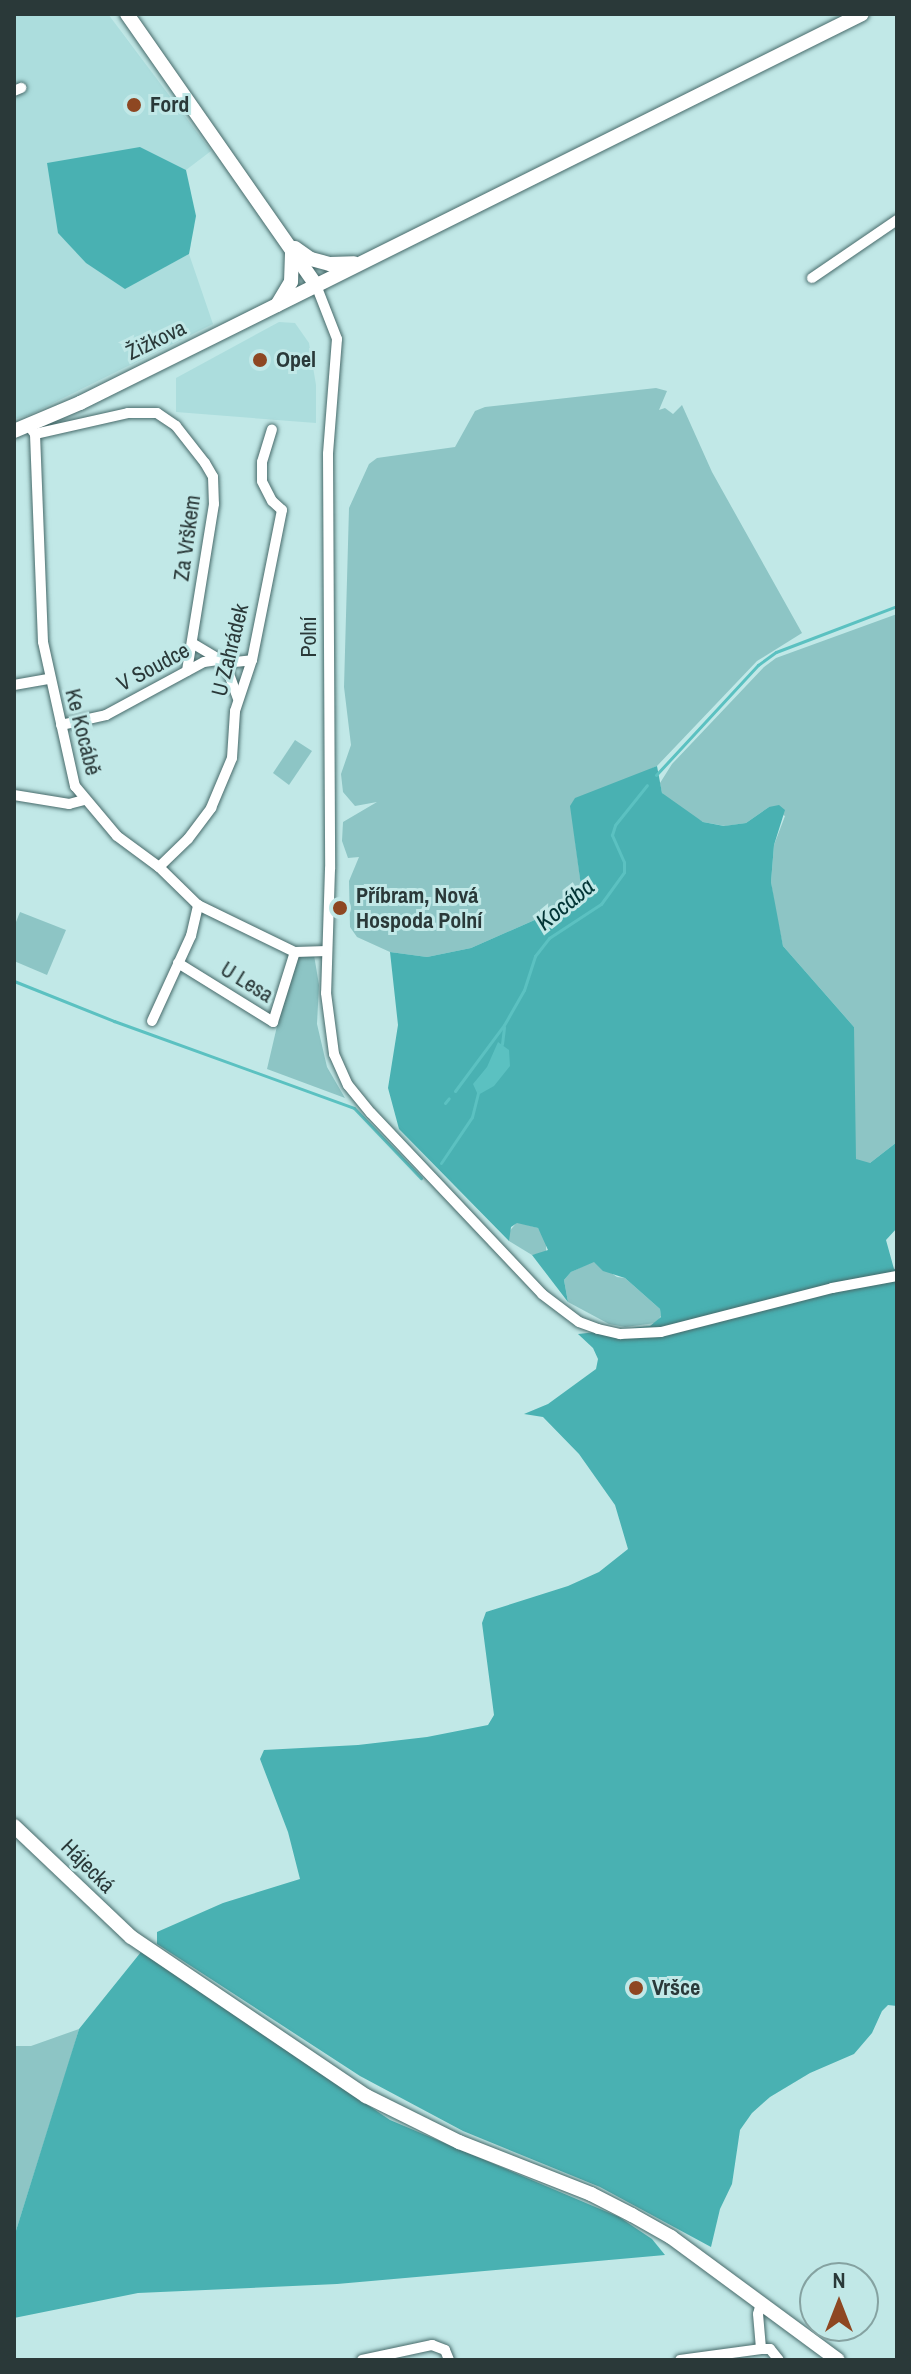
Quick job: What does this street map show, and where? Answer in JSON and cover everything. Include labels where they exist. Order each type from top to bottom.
[{"type":"main road","points":[[127,14],[316,285]]},
{"type":"main road","name":"Žižkova","points":[[14,431],[32,430],[862,14]]},
{"type":"main road","points":[[291,246],[311,259],[330,264],[364,262]]},
{"type":"main road","points":[[277,305],[291,282],[295,266],[291,246]]},
{"type":"main road","name":"Hájecká","points":[[14,1826],[131,1937],[366,2096],[459,2142],[591,2194],[632,2215],[671,2237],[838,2360]]},
{"type":"street","points":[[812,278],[897,220]]},
{"type":"street","name":"Polní","points":[[316,285],[337,339],[328,454],[326,993],[334,1054],[348,1085],[542,1294],[579,1322],[620,1334],[661,1332],[832,1288],[897,1276]]},
{"type":"street","name":"Za Vrškem","points":[[32,430],[128,413],[157,413],[176,426],[205,463],[213,477],[214,504],[187,671]]},
{"type":"street","name":"Ke Kocábě","points":[[32,430],[41,612],[49,679],[70,770],[84,800],[117,836],[159,867],[198,905],[295,952],[327,951]]},
{"type":"street","name":"U Zahrádek","points":[[159,867],[188,839],[218,794],[232,758],[238,698],[252,660],[282,510],[272,501],[262,481],[262,462],[272,430]]},
{"type":"street","name":"V Soudce","points":[[192,643],[222,661],[238,698]]},
{"type":"street","name":"V Soudce","points":[[61,725],[106,715],[187,671],[222,661],[252,660]]},
{"type":"street","points":[[14,685],[49,679]]},
{"type":"street","points":[[14,795],[69,804],[84,800]]},
{"type":"street","points":[[152,1021],[191,936],[198,905]]},
{"type":"street","name":"U Lesa","points":[[178,963],[273,1022],[295,952]]},
{"type":"street","points":[[761,2303],[758,2314],[761,2349]]},
{"type":"street","points":[[362,2360],[432,2345],[445,2350],[449,2360]]},
{"type":"street","points":[[680,2360],[761,2349],[770,2349],[779,2360]]},
{"type":"shaded area","points":[[14,14],[108,14],[211,151],[186,170],[140,147],[125,288],[189,254],[213,324],[29,415],[14,419]]},
{"type":"shaded area","points":[[140,147],[186,170],[196,216],[189,254],[125,289],[86,263],[58,233],[47,163]]},
{"type":"shaded area","name":"Opel","points":[[279,322],[295,323],[309,343],[316,385],[316,423],[176,412],[176,378]]},
{"type":"shaded area","points":[[656,388],[667,391],[659,410],[665,408],[673,414],[682,405],[712,472],[802,633],[757,661],[657,766],[571,806],[581,886],[571,904],[471,948],[427,957],[390,952],[357,937],[350,927],[349,881],[359,857],[348,858],[342,841],[343,822],[377,802],[355,806],[343,792],[341,774],[351,745],[344,687],[349,508],[369,464],[377,458],[455,447],[475,411],[485,407]]},
{"type":"shaded area","points":[[897,614],[897,1142],[870,1163],[860,1163],[856,1159],[854,1141],[854,1027],[783,946],[775,909],[771,882],[774,845],[785,816],[769,807],[746,823],[725,826],[703,822],[669,802],[662,793],[660,783],[672,764],[776,658]]},
{"type":"shaded area","points":[[295,740],[312,751],[289,785],[273,773]]},
{"type":"shaded area","points":[[657,766],[662,793],[703,822],[724,826],[746,823],[769,807],[779,805],[785,810],[774,845],[771,882],[783,946],[854,1027],[856,1159],[870,1163],[897,1142],[897,1228],[886,1240],[894,1269],[897,1269],[897,2006],[888,2005],[882,2011],[872,2033],[854,2054],[810,2073],[770,2097],[752,2113],[740,2130],[732,2184],[720,2209],[711,2247],[600,2187],[463,2131],[360,2076],[157,1944],[157,1932],[223,1903],[300,1879],[288,1832],[260,1759],[264,1750],[358,1745],[427,1737],[488,1725],[494,1715],[482,1623],[486,1612],[568,1586],[599,1572],[628,1549],[615,1505],[579,1454],[543,1417],[524,1414],[548,1404],[596,1369],[598,1359],[593,1348],[578,1334],[650,1326],[661,1317],[660,1309],[625,1278],[603,1271],[594,1262],[571,1272],[564,1280],[568,1302],[532,1255],[548,1250],[538,1228],[517,1223],[511,1227],[509,1241],[399,1129],[388,1088],[398,1025],[390,952],[427,957],[471,948],[571,904],[581,886],[570,806],[575,798]]},
{"type":"shaded area","points":[[20,912],[66,930],[47,975],[14,961],[14,927]]},
{"type":"shaded area","points":[[314,955],[319,985],[317,1024],[327,1067],[345,1098],[267,1069],[285,992],[298,956]]},
{"type":"shaded area","points":[[498,1042],[509,1050],[510,1066],[494,1086],[478,1095],[473,1084],[487,1067]]},
{"type":"shaded area","points":[[517,1222],[538,1228],[546,1243],[546,1253],[532,1255],[509,1241],[508,1233]]},
{"type":"shaded area","points":[[594,1261],[617,1277],[625,1278],[660,1309],[661,1316],[656,1323],[625,1327],[609,1324],[568,1302],[564,1280],[571,1272]]},
{"type":"shaded area","points":[[141,1952],[390,2120],[619,2217],[652,2239],[665,2255],[337,2284],[138,2293],[14,2318],[14,2237],[79,2029]]},
{"type":"shaded area","points":[[79,2029],[14,2237],[14,2046],[31,2046]]},
{"type":"waterway","name":"Kocába","points":[[656,775],[758,665],[776,652],[897,606]]},
{"type":"waterway","name":"Kocába","points":[[455,1091],[504,1025],[524,990],[535,956],[549,938],[601,904],[624,872],[624,862],[612,835],[615,825],[647,785]]},
{"type":"waterway","points":[[14,981],[114,1021],[354,1108],[421,1178]]},
{"type":"waterway","points":[[502,1044],[504,1027]]},
{"type":"waterway","points":[[441,1163],[472,1117],[478,1093]]},
{"type":"waterway","name":"Kocába","points":[[445,1103],[449,1098]]},
{"type":"place","name":"Ford","points":[[134,105]]},
{"type":"place","name":"Opel","points":[[260,360]]},
{"type":"place","name":"Příbram, Nová Hospoda Polní","points":[[340,908]]},
{"type":"place","name":"Vršce","points":[[636,1988]]}]
